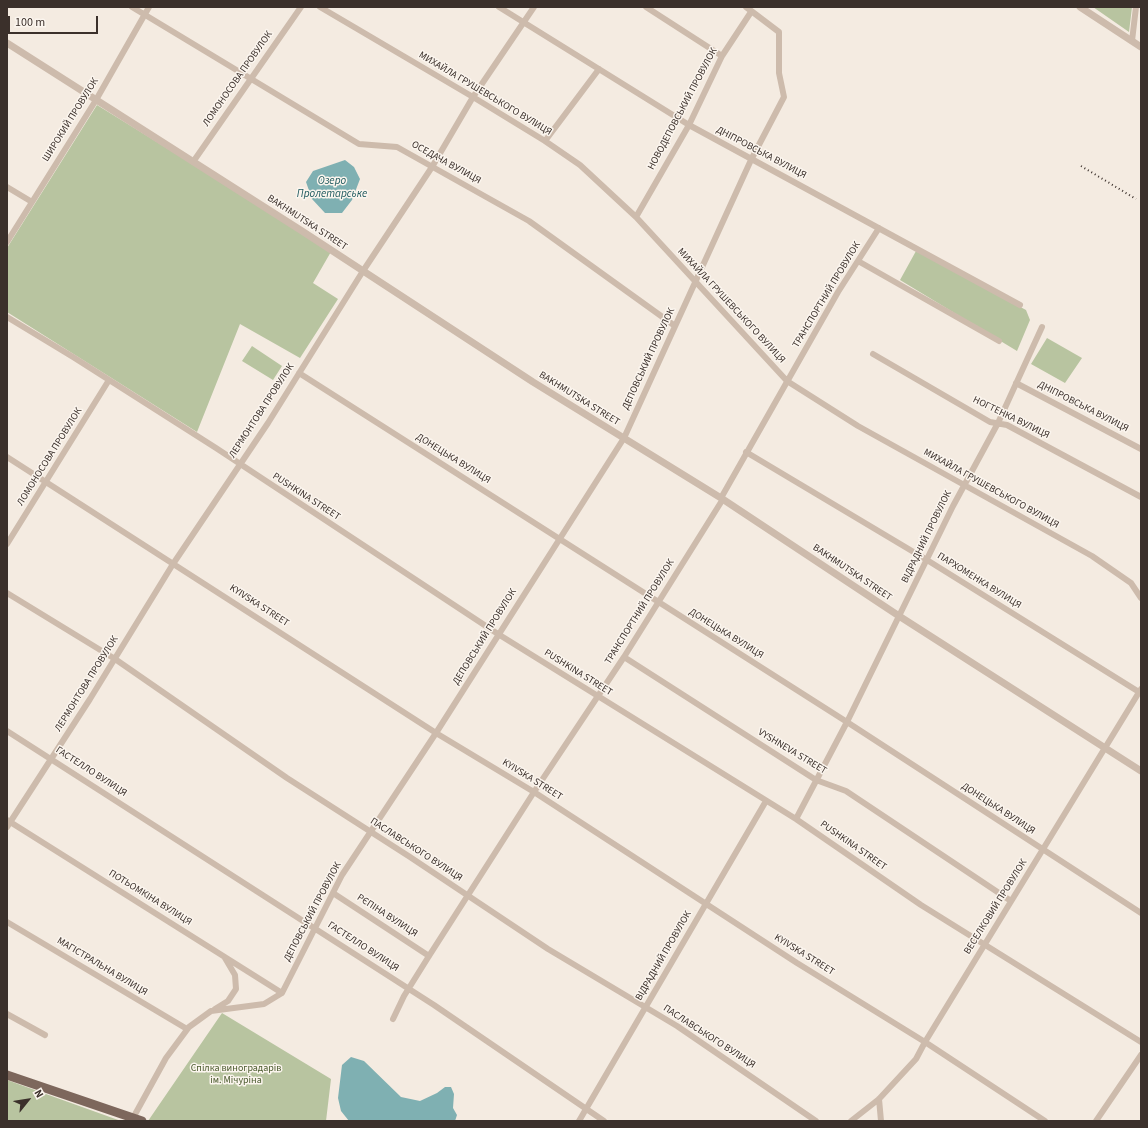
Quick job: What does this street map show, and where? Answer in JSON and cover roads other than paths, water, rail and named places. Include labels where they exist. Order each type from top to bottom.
[{"type":"main road","points":[[7,1075],[137,1120]]},
{"type":"street","name":"ОСЕДАЧА ВУЛИЦЯ","points":[[132,7],[359,144],[397,147],[529,221],[675,326]]},
{"type":"street","name":"ШИРОКИЙ ПРОВУЛОК","points":[[7,242],[96,100],[149,7]]},
{"type":"street","name":"ЛОМОНОСОВА ПРОВУЛОК","points":[[193,162],[250,78],[301,7]]},
{"type":"street","name":"МИХАЙЛА ГРУШЕВСЬКОГО ВУЛИЦЯ","points":[[320,7],[473,97],[545,141],[580,165],[636,217],[787,381],[858,426],[1092,556],[1131,583],[1141,598]]},
{"type":"street","name":"ДНІПРОВСЬКА ВУЛИЦЯ","points":[[499,7],[688,125],[1020,305]]},
{"type":"street","name":"ЛЕРМОНТОВА ПРОВУЛОК","points":[[8,823],[115,659],[173,564],[432,167],[473,97],[534,7]]},
{"type":"street","points":[[646,7],[722,56]]},
{"type":"street","points":[[1080,7],[1141,47]]},
{"type":"street","points":[[1132,41],[1136,7]]},
{"type":"street","name":"НОВОДЕПОВСЬКИЙ ПРОВУЛОК","points":[[636,217],[688,125],[722,56],[749,9]]},
{"type":"street","name":"ДЕПОВСЬКИЙ ПРОВУЛОК","points":[[282,993],[342,875],[436,733],[624,438],[751,160],[784,97],[779,73],[779,32],[749,9]]},
{"type":"street","name":"BAKHMUTSKA STREET","points":[[7,43],[363,271],[533,382],[722,498],[898,616],[1141,771]]},
{"type":"street","points":[[545,141],[599,69]]},
{"type":"street","points":[[7,187],[32,202]]},
{"type":"street","name":"ТРАНСПОРТНИЙ ПРОВУЛОК","points":[[393,1019],[409,988],[429,956],[534,792],[624,657],[722,498],[746,452],[838,292],[879,228]]},
{"type":"street","points":[[858,261],[999,341]]},
{"type":"street","name":"PUSHKINA STREET","points":[[7,317],[109,380],[498,634],[796,819],[921,905],[1141,1042]]},
{"type":"street","name":"ВІДРАДНИЙ ПРОВУЛОК","points":[[796,819],[847,722],[898,616],[964,486],[998,423],[1042,327]]},
{"type":"street","name":"НОГТЕНКА ВУЛИЦЯ","points":[[873,354],[990,422],[1007,425],[1141,497]]},
{"type":"street","name":"ДОНЕЦЬКА ВУЛИЦЯ","points":[[299,373],[847,722],[1141,913]]},
{"type":"street","name":"ЛОМОНОСОВА ПРОВУЛОК","points":[[7,544],[109,380]]},
{"type":"street","name":"ДНІПРОВСЬКА ВУЛИЦЯ","points":[[1016,383],[1141,449]]},
{"type":"street","name":"ПАРХОМЕНКА ВУЛИЦЯ","points":[[746,452],[1140,690]]},
{"type":"street","name":"KYIVSKA STREET","points":[[7,457],[436,733],[534,792],[706,904],[925,1042],[1045,1121]]},
{"type":"street","name":"ПАСЛАВСЬКОГО ВУЛИЦЯ","points":[[7,593],[115,659],[287,778],[468,895],[548,949],[677,1026],[816,1121]]},
{"type":"street","name":"VYSHNEVA STREET","points":[[624,657],[816,780],[846,791],[1011,901]]},
{"type":"street","name":"ВЕСЕЛКОВИЙ ПРОВУЛОК","points":[[851,1121],[879,1099],[916,1059],[984,944],[1106,748],[1140,690]]},
{"type":"street","name":"ГАСТЕЛЛО ВУЛИЦЯ","points":[[7,731],[409,988],[604,1121]]},
{"type":"street","name":"ВІДРАДНИЙ ПРОВУЛОК","points":[[579,1121],[766,800]]},
{"type":"street","name":"ПОТЬОМКІНА ВУЛИЦЯ","points":[[8,823],[282,993]]},
{"type":"street","name":"РЄПІНА ВУЛИЦЯ","points":[[333,893],[429,956]]},
{"type":"street","name":"МАГІСТРАЛЬНА ВУЛИЦЯ","points":[[7,922],[187,1029]]},
{"type":"street","points":[[137,1120],[166,1058],[187,1029],[211,1011],[228,1001],[236,990],[235,975],[225,957]]},
{"type":"street","points":[[211,1011],[264,1004],[282,993]]},
{"type":"street","points":[[7,1014],[46,1035]]},
{"type":"street","points":[[1096,1121],[1141,1055]]},
{"type":"street","points":[[879,1099],[881,1121]]},
{"type":"water","name":"Озеро Пролетарське","points":[[345,160],[354,167],[360,179],[352,200],[342,213],[325,213],[312,199],[306,182],[313,171]]},
{"type":"water","points":[[351,1057],[364,1061],[401,1097],[420,1101],[437,1093],[445,1087],[451,1087],[454,1094],[453,1108],[457,1115],[455,1121],[349,1121],[341,1111],[338,1098],[342,1065]]},
{"type":"railway","points":[[1081,166],[1136,199]]},
{"type":"park label","name":"Спілка виноградарів ім. Мічуріна","points":[[236,1074]]}]
